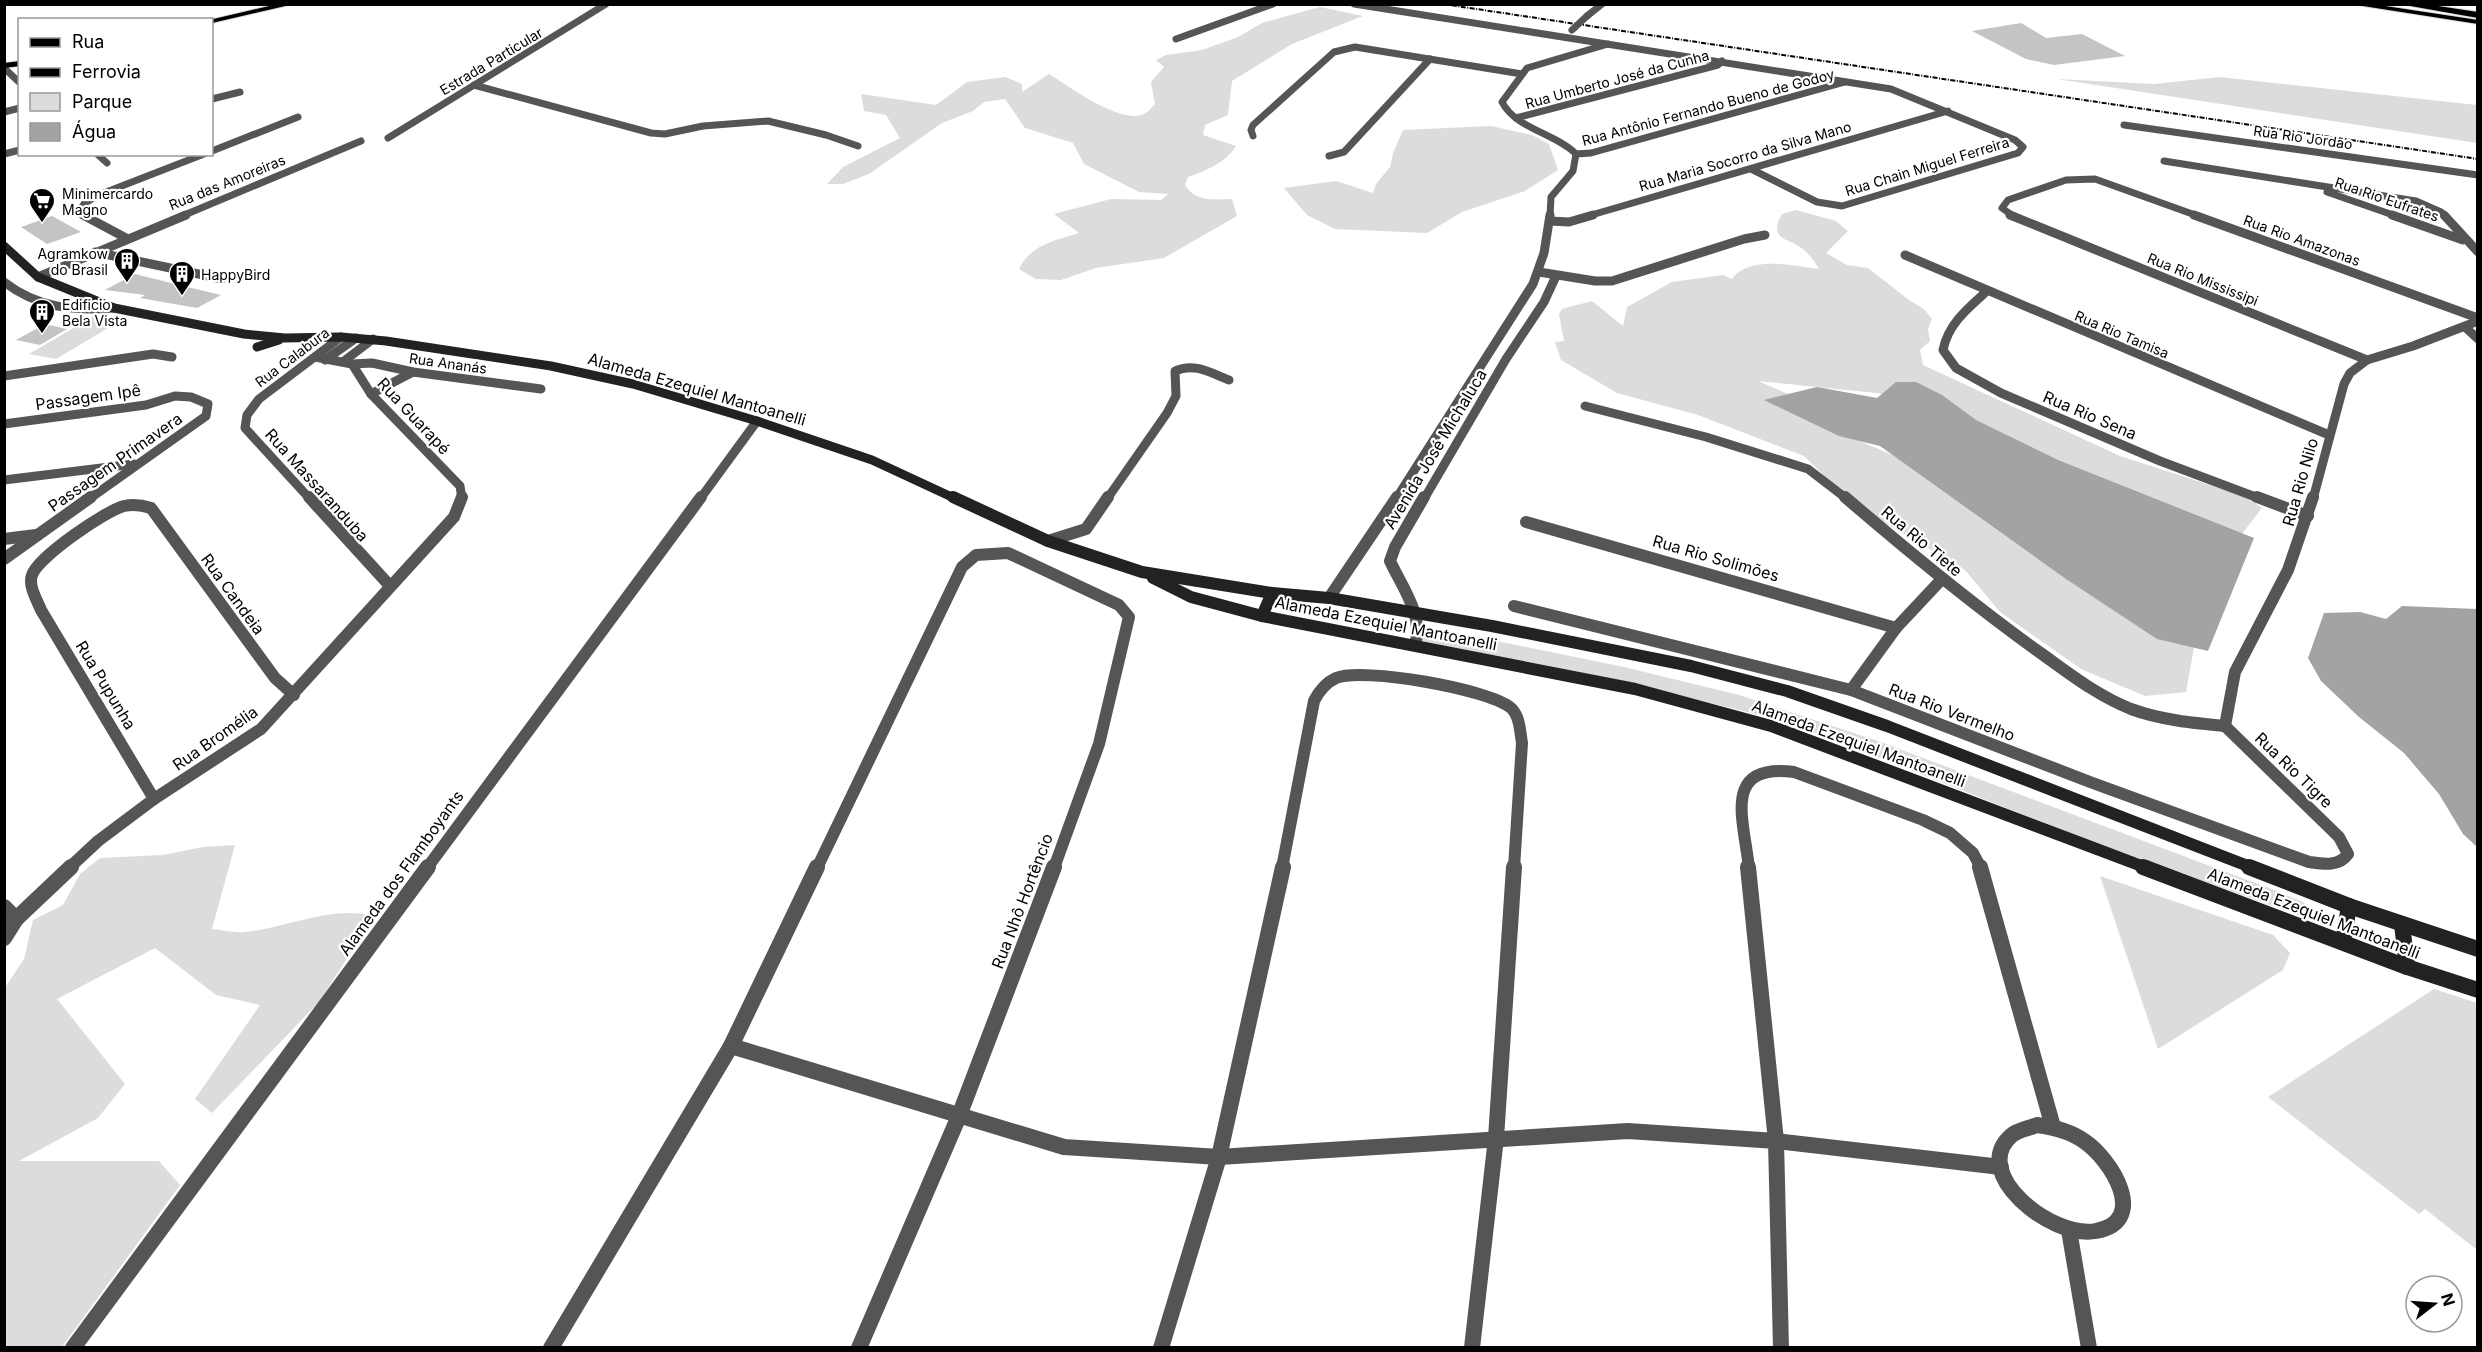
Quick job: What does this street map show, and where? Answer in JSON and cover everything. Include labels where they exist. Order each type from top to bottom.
[{"type":"highway","points":[[2403,4],[2478,15]]},
{"type":"highway","points":[[2449,4],[2478,8]]},
{"type":"highway","points":[[2462,4],[2478,8]]},
{"type":"main road","points":[[211,18],[275,4]]},
{"type":"main road","points":[[213,21],[291,4]]},
{"type":"main road","points":[[2353,4],[2478,22]]},
{"type":"main road","points":[[2413,13],[2478,28]]},
{"type":"main road","points":[[4,67],[18,61]]},
{"type":"main road","name":"Alameda Ezequiel Mantoanelli","points":[[4,246],[38,277],[114,308],[237,333],[285,338],[373,339],[551,366],[633,384],[757,421],[872,460],[1048,541],[1142,572],[1191,597],[1262,616],[1635,689],[1772,726],[2407,967],[2478,990]]},
{"type":"main road","points":[[237,333],[242,345]]},
{"type":"main road","points":[[257,347],[285,338]]},
{"type":"main road","name":"Alameda Ezequiel Mantoanelli","points":[[1142,572],[1272,593],[1329,598],[1491,626],[1691,666],[1787,691],[1898,730],[2349,906],[2478,949]]},
{"type":"main road","points":[[1262,616],[1272,593]]},
{"type":"main road","points":[[2343,942],[2349,906]]},
{"type":"main road","points":[[2402,924],[2407,967]]},
{"type":"street","name":"Estrada Particular","points":[[388,138],[606,4]]},
{"type":"street","points":[[1176,39],[1273,4]]},
{"type":"street","points":[[1354,4],[1722,61],[1903,92],[1948,111]]},
{"type":"street","points":[[1520,29],[1525,24],[1572,30],[1602,4]]},
{"type":"street","points":[[1609,43],[1597,49],[1538,63],[1527,68],[1502,105],[1516,118],[1552,134],[1576,154],[1576,168],[1568,180],[1554,191],[1551,199],[1550,221],[1539,272],[1595,281],[1612,280],[1744,239],[1765,235]]},
{"type":"street","points":[[1253,136],[1251,130],[1253,125],[1334,52],[1342,48],[1355,47],[1522,74]]},
{"type":"street","points":[[1329,156],[1344,152],[1430,59]]},
{"type":"street","name":"Rua Umberto José da Cunha","points":[[1516,118],[1718,65],[1722,61]]},
{"type":"street","points":[[4,67],[18,81]]},
{"type":"street","name":"Rua Antônio Fernando Bueno de Godoy","points":[[1576,154],[1591,153],[1846,82]]},
{"type":"street","points":[[474,85],[651,134],[665,134],[703,126],[768,121],[817,132],[858,146]]},
{"type":"street","points":[[213,99],[240,92]]},
{"type":"street","name":"Rua Chain Miguel Ferreira","points":[[1751,169],[1817,202],[1835,206],[1852,204],[2018,153],[2024,147],[2015,140],[1948,111]]},
{"type":"street","name":"Rua Maria Socorro da Silva Mano","points":[[1550,221],[1569,222],[1948,111]]},
{"type":"street","points":[[213,152],[298,117]]},
{"type":"street","name":"Rua Rio Jordão","points":[[2124,125],[2478,175]]},
{"type":"street","name":"Rua das Amoreiras","points":[[38,277],[361,141]]},
{"type":"street","points":[[99,156],[107,163]]},
{"type":"street","points":[[126,238],[78,212],[84,204],[96,196],[199,156]]},
{"type":"street","name":"Rua Rio Eufrates","points":[[2163,161],[2393,195],[2425,203],[2441,212],[2478,252]]},
{"type":"street","name":"Rua Rio Amazonas","points":[[2029,223],[2004,211],[2004,203],[2029,192],[2074,178],[2095,179],[2478,320]]},
{"type":"street","name":"Rua Rio Eufrates","points":[[2300,183],[2466,240]]},
{"type":"street","name":"Rua Rio Mississipi","points":[[2029,223],[2367,360]]},
{"type":"street","points":[[95,252],[222,279]]},
{"type":"street","name":"Rua Rio Tamisa","points":[[1905,255],[2329,435]]},
{"type":"street","name":"Avenida José Michaluca","points":[[1329,598],[1384,516],[1539,272]]},
{"type":"street","name":"Avenida José Michaluca","points":[[1415,645],[1419,629],[1390,561],[1395,547],[1506,359],[1544,302],[1556,276]]},
{"type":"street","name":"Alameda Ezequiel Mantoanelli","points":[[4,282],[33,301],[59,309],[114,308]]},
{"type":"street","name":"Rua Rio Sena","points":[[1987,291],[1958,319],[1944,337],[1943,350],[1956,368],[2001,393],[2160,461],[2308,516]]},
{"type":"street","points":[[59,309],[85,298]]},
{"type":"street","name":"Rua Rio Nilo","points":[[2225,726],[2235,672],[2288,570],[2308,516],[2343,384],[2350,373],[2367,360],[2465,327],[2478,320]]},
{"type":"street","points":[[2465,327],[2478,339]]},
{"type":"street","name":"Rua Calabura","points":[[259,399],[341,337]]},
{"type":"street","points":[[291,375],[313,368],[356,338]]},
{"type":"street","points":[[315,357],[348,363],[373,339]]},
{"type":"street","name":"Passagem Ipê","points":[[4,376],[153,354],[172,357]]},
{"type":"street","name":"Rua Ananás","points":[[348,363],[362,362],[413,372],[542,389]]},
{"type":"street","name":"Rua Guarapé","points":[[348,363],[371,394],[460,486]]},
{"type":"street","points":[[1048,541],[1083,531],[1100,511],[1167,414],[1176,396],[1175,371],[1180,368],[1194,367],[1229,380]]},
{"type":"street","points":[[371,394],[413,372]]},
{"type":"street","name":"Passagem Ipê","points":[[4,424],[146,405],[175,396]]},
{"type":"street","name":"Passagem Primavera","points":[[4,559],[135,464],[206,416],[208,404],[204,401],[175,396]]},
{"type":"street","name":"Rua Massaranduba","points":[[259,399],[244,420],[245,428],[390,586]]},
{"type":"street","name":"Rua Rio Tiete","points":[[1585,406],[1706,437],[1808,469],[1820,476],[1941,580],[2063,669],[2120,703],[2142,713],[2184,722],[2225,726]]},
{"type":"street","name":"Alameda dos Flamboyants","points":[[73,1347],[757,421]]},
{"type":"street","points":[[4,480],[135,464]]},
{"type":"street","name":"Rua Bromélia","points":[[4,938],[16,919],[98,841],[154,799],[261,729],[454,517],[462,501],[463,493],[460,486]]},
{"type":"street","name":"Rua Candeia","points":[[32,588],[31,575],[39,564],[95,521],[117,508],[142,504],[151,508],[275,678],[294,695]]},
{"type":"street","name":"Rua Rio Solimões","points":[[1527,522],[1896,628]]},
{"type":"street","points":[[4,539],[40,534]]},
{"type":"street","name":"Rua Nhô Hortêncio","points":[[731,1046],[957,577],[968,560],[976,555],[1008,553],[1111,601],[1125,610],[1129,617],[1099,744],[959,1116],[859,1347]]},
{"type":"street","points":[[1851,690],[1896,628],[1941,580]]},
{"type":"street","name":"Rua Pupunha","points":[[32,588],[41,610],[154,799]]},
{"type":"street","name":"Rua Rio Vermelho","points":[[1514,606],[1851,690],[2079,778],[2309,862],[2328,865],[2344,860],[2348,854],[2340,837]]},
{"type":"street","points":[[1161,1347],[1219,1157],[1281,876],[1314,701],[1320,688],[1332,680],[1352,674],[1369,674],[1491,698],[1510,708],[1519,724],[1522,743],[1496,1138],[1472,1347]]},
{"type":"street","name":"Rua Rio Tigre","points":[[2225,726],[2340,837]]},
{"type":"street","points":[[1781,1347],[1776,1141],[1742,804],[1744,785],[1754,776],[1779,770],[1794,772],[1923,820],[1950,833],[1973,853],[1983,873],[2053,1127]]},
{"type":"street","points":[[4,907],[16,919]]},
{"type":"street","points":[[552,1347],[731,1046],[1064,1146],[1219,1157],[1628,1131],[1776,1141],[2001,1167]]},
{"type":"street","points":[[2037,1125],[2053,1127],[2086,1141],[2112,1166],[2120,1181],[2123,1206],[2118,1217],[2110,1226],[2099,1231],[2084,1232],[2053,1225],[2024,1206],[2013,1194],[2001,1167],[2000,1154],[2004,1142],[2012,1133],[2023,1127],[2037,1125]]},
{"type":"street","points":[[2069,1230],[2089,1347]]},
{"type":"green space","points":[[1320,7],[1363,16],[1292,44],[1232,81],[1228,115],[1205,125],[1203,135],[1236,146],[1221,162],[1188,177],[1185,185],[1194,195],[1200,197],[1232,199],[1237,216],[1164,258],[1096,268],[1061,280],[1036,279],[1019,269],[1030,254],[1037,249],[1079,233],[1054,214],[1111,199],[1161,200],[1168,194],[1139,192],[1084,164],[1073,143],[1025,128],[1005,99],[984,102],[973,111],[942,123],[869,174],[843,184],[827,184],[843,167],[900,138],[886,115],[864,111],[861,94],[936,105],[967,82],[1005,77],[1022,84],[1022,92],[1049,74],[1095,103],[1122,114],[1134,116],[1144,114],[1155,104],[1151,82],[1164,67],[1156,60],[1166,55],[1202,50],[1238,37],[1262,23]]},
{"type":"green space","points":[[2220,77],[2477,105],[2477,143],[2057,79],[2154,84]]},
{"type":"green space","points":[[1491,126],[1532,135],[1549,144],[1558,170],[1525,191],[1462,212],[1427,233],[1335,229],[1307,215],[1284,188],[1336,181],[1373,193],[1376,184],[1390,167],[1393,153],[1403,130]]},
{"type":"green space","points":[[1796,210],[1836,221],[1848,231],[1826,253],[1847,265],[1868,268],[1924,309],[1932,319],[1928,329],[1930,341],[1920,350],[1923,365],[2120,456],[2247,497],[2262,508],[2241,535],[2150,520],[1905,396],[1758,381],[1797,398],[1818,423],[1904,460],[2073,582],[2194,648],[2186,692],[2145,696],[2081,669],[2000,612],[1965,570],[1853,504],[1804,456],[1698,415],[1617,393],[1561,360],[1555,342],[1564,341],[1559,314],[1562,309],[1592,301],[1623,326],[1627,307],[1672,282],[1723,275],[1732,279],[1749,267],[1760,264],[1819,269],[1803,249],[1778,234],[1778,223],[1782,214]]},
{"type":"green space","points":[[94,316],[120,321],[56,359],[29,354]]},
{"type":"green space","points":[[1429,627],[1624,667],[1739,695],[1878,741],[2274,890],[2303,902],[2312,911],[2311,915],[2300,916],[2091,841],[1808,730],[1751,713],[1645,687],[1418,640]]},
{"type":"green space","points":[[235,845],[212,929],[245,932],[341,913],[374,916],[319,1002],[212,1113],[195,1099],[260,1005],[216,995],[155,948],[57,999],[125,1084],[98,1118],[19,1161],[159,1161],[180,1185],[62,1347],[5,1347],[4,989],[24,959],[33,920],[63,905],[80,874],[100,858],[163,855],[203,847]]},
{"type":"green space","points":[[2100,876],[2273,935],[2290,953],[2283,970],[2158,1049]]},
{"type":"green space","points":[[2434,989],[2477,1003],[2477,1250],[2425,1209],[2419,1214],[2268,1097]]},
{"type":"water","points":[[1896,382],[1916,382],[1942,395],[1976,420],[2058,460],[2254,538],[2208,651],[2157,639],[2066,579],[1880,446],[1839,436],[1764,400],[1817,387],[1877,398]]},
{"type":"water","points":[[2402,606],[2477,609],[2477,847],[2463,834],[2439,794],[2404,753],[2359,717],[2321,681],[2308,658],[2324,613],[2360,612],[2386,619]]},
{"type":"building","points":[[2021,23],[2046,38],[2082,34],[2125,56],[2054,65],[2026,59],[1972,31]]},
{"type":"building","points":[[52,216],[81,232],[47,244],[21,227]]},
{"type":"building","points":[[135,274],[221,295],[197,308],[140,298],[145,295],[105,290]]},
{"type":"building","name":"Edificio Bela Vista","points":[[45,324],[67,329],[40,345],[16,340]]},
{"type":"railway","points":[[1443,4],[2478,159]]},
{"type":"place","name":"Minimercardo Magno","points":[[42,224]]},
{"type":"place","name":"Agramkow do Brasil","points":[[127,284]]},
{"type":"place","name":"HappyBird","points":[[182,297]]},
{"type":"place","name":"Edificio Bela Vista","points":[[42,335]]}]
